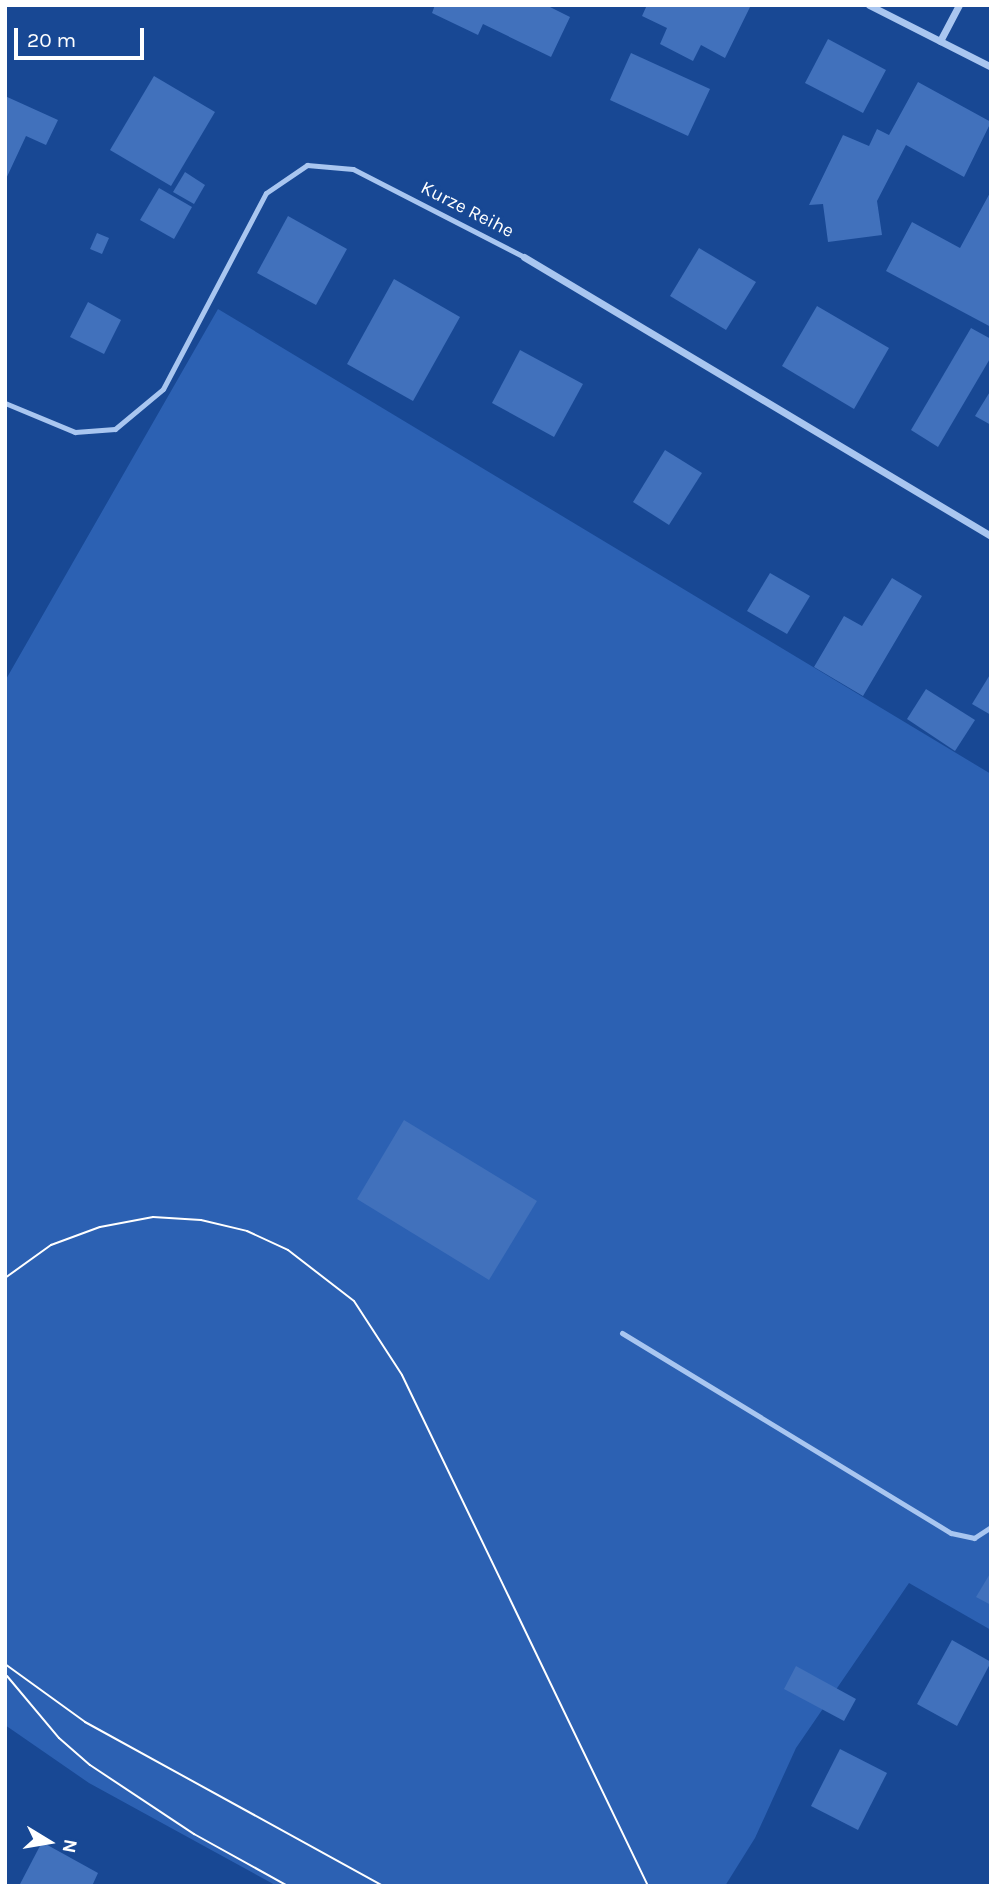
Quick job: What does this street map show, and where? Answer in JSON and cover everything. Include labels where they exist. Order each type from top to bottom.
[{"type":"street","points":[[869,5],[991,67]]},
{"type":"street","points":[[940,41],[959,5]]},
{"type":"street","name":"Kurze Reihe","points":[[524,257],[991,536]]},
{"type":"lane","name":"Kurze Reihe","points":[[5,403],[75,432],[115,429],[163,388],[266,193],[307,165],[353,169],[524,257]]},
{"type":"lane","points":[[622,1334],[951,1532],[974,1538],[991,1527]]},
{"type":"shaded area","points":[[218,309],[991,774],[991,1630],[909,1583],[796,1748],[755,1838],[725,1886],[277,1886],[89,1783],[5,1725],[5,681]]},
{"type":"building","points":[[435,5],[546,5],[570,17],[551,57],[483,24],[478,35],[432,13]]},
{"type":"building","points":[[647,5],[751,5],[725,58],[701,45],[693,61],[660,44],[667,28],[642,16]]},
{"type":"building","points":[[828,39],[886,70],[863,113],[805,83]]},
{"type":"building","points":[[631,53],[710,89],[688,136],[610,100]]},
{"type":"building","points":[[154,76],[215,112],[171,186],[110,150]]},
{"type":"building","points":[[918,82],[991,122],[964,177],[906,145],[877,201],[882,235],[828,242],[823,204],[809,205],[843,135],[869,146],[877,129],[889,135]]},
{"type":"building","points":[[5,96],[58,120],[46,145],[26,136],[5,181]]},
{"type":"building","points":[[185,172],[205,185],[194,204],[173,192]]},
{"type":"building","points":[[159,188],[192,207],[174,239],[140,220]]},
{"type":"building","points":[[991,191],[991,327],[886,271],[912,222],[960,248]]},
{"type":"building","points":[[288,216],[347,249],[316,305],[257,273]]},
{"type":"building","points":[[97,233],[109,238],[102,254],[90,249]]},
{"type":"building","points":[[699,248],[756,282],[726,330],[670,296]]},
{"type":"building","points":[[394,279],[460,317],[413,401],[347,364]]},
{"type":"building","points":[[88,302],[121,320],[104,354],[70,337]]},
{"type":"building","points":[[817,306],[889,348],[854,409],[782,366]]},
{"type":"building","points":[[971,328],[991,339],[991,357],[938,447],[911,430]]},
{"type":"building","points":[[520,350],[583,384],[554,437],[492,403]]},
{"type":"building","points":[[991,390],[991,425],[975,416]]},
{"type":"building","points":[[665,450],[702,473],[669,525],[633,502]]},
{"type":"building","points":[[770,573],[810,596],[787,634],[747,611]]},
{"type":"building","points":[[892,578],[922,596],[863,696],[814,667],[844,616],[862,626]]},
{"type":"building","points":[[991,673],[991,715],[972,704]]},
{"type":"building","points":[[926,689],[975,720],[955,751],[907,719]]},
{"type":"building","points":[[404,1120],[537,1201],[489,1280],[357,1199]]},
{"type":"building","points":[[991,1572],[991,1605],[976,1597]]},
{"type":"building","points":[[952,1640],[991,1662],[957,1726],[917,1704]]},
{"type":"building","points":[[796,1666],[856,1699],[844,1721],[784,1689]]},
{"type":"building","points":[[840,1749],[887,1773],[858,1830],[811,1806]]},
{"type":"building","points":[[42,1842],[98,1873],[92,1886],[19,1886]]},
{"type":"tram line","points":[[5,1278],[51,1245],[100,1227],[153,1217],[201,1220],[247,1231],[288,1250],[354,1301],[402,1375],[648,1886]]},
{"type":"tram line","points":[[5,1664],[85,1722],[383,1886]]},
{"type":"tram line","points":[[7,1676],[59,1738],[90,1765],[194,1834],[288,1886]]}]
